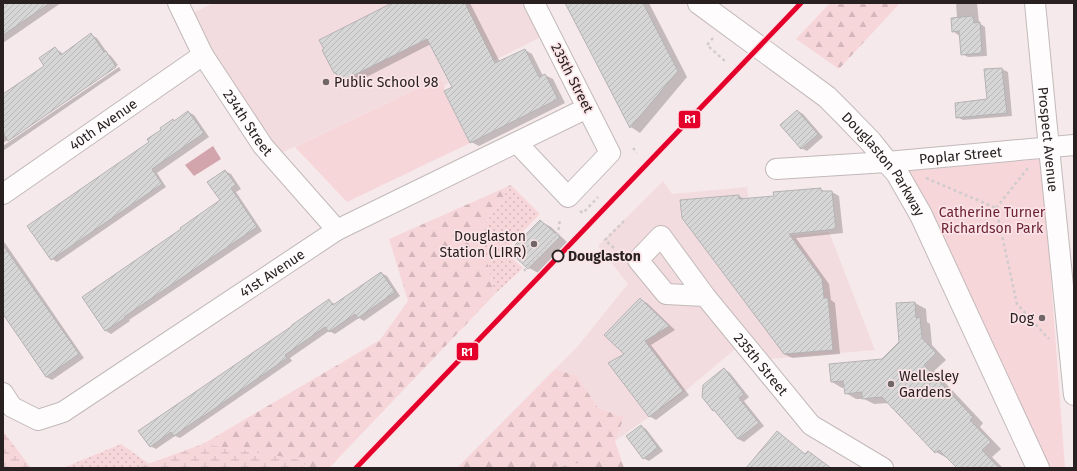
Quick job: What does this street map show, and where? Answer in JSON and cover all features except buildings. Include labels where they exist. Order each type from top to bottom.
[{"type":"main road","name":"Douglaston Parkway","points":[[699,3],[723,32],[800,77],[827,98],[871,142],[897,173],[921,215],[1038,468]]},
{"type":"street","name":"234th Street","points":[[178,3],[203,55],[264,146],[337,230]]},
{"type":"street","name":"235th Street","points":[[517,143],[568,197],[610,153],[534,3]]},
{"type":"street","name":"Prospect Avenue","points":[[1035,3],[1074,395]]},
{"type":"street","name":"40th Avenue","points":[[3,194],[203,55]]},
{"type":"street","name":"41st Avenue","points":[[3,393],[12,406],[38,420],[63,412],[337,230],[587,108]]},
{"type":"street","name":"Poplar Street","points":[[776,169],[887,162],[1074,145]]},
{"type":"street","name":"235th Street","points":[[706,296],[666,294],[638,260],[661,236],[706,296],[811,425],[883,468]]},
{"type":"path","points":[[723,32],[708,45],[726,62]]},
{"type":"path","points":[[633,148],[637,153]]},
{"type":"path","points":[[996,208],[1033,163]]},
{"type":"path","points":[[924,177],[996,208]]},
{"type":"path","points":[[588,208],[598,196]]},
{"type":"path","points":[[996,208],[1017,304],[1050,340]]},
{"type":"path","points":[[524,271],[558,233],[560,219]]},
{"type":"path","points":[[614,248],[604,239],[624,221]]},
{"type":"path","points":[[558,233],[561,237]]},
{"type":"shaded area","name":"Public School 98","points":[[213,3],[534,3],[549,33],[445,85],[440,78],[273,157],[185,17]]},
{"type":"shaded area","points":[[213,146],[221,159],[194,176],[185,165]]},
{"type":"shaded area","points":[[663,181],[672,194],[747,187],[751,222],[760,238],[829,232],[875,350],[755,360],[741,344],[683,393],[615,441],[624,417],[598,408],[577,376],[555,369],[577,347],[628,284],[598,246]]},
{"type":"green space","points":[[830,3],[900,3],[839,69],[796,39]]},
{"type":"green space","points":[[440,78],[445,85],[444,91],[470,143],[347,202],[295,147]]},
{"type":"green space","name":"Catherine Turner Richardson Park","points":[[1042,159],[1065,468],[1050,468],[908,171]]},
{"type":"green space","points":[[511,185],[540,214],[504,251],[523,268],[495,294],[480,232]]},
{"type":"green space","points":[[511,185],[480,232],[495,294],[329,468],[301,468],[307,461],[203,444],[380,340],[408,301],[389,239]]},
{"type":"green space","points":[[555,369],[577,376],[598,408],[624,417],[615,441],[624,468],[457,468]]},
{"type":"green space","points":[[3,431],[31,468],[3,468]]},
{"type":"green space","points":[[121,444],[149,464],[203,444],[301,468],[63,468]]},
{"type":"green space","points":[[203,444],[308,461],[301,468],[137,468]]},
{"type":"green space","points":[[578,463],[584,468],[547,468]]},
{"type":"transit line","name":"R1","points":[[356,468],[801,3]]},
{"type":"place","name":"Public School 98","points":[[326,82]]},
{"type":"place","name":"Douglaston Station (LIRR)","points":[[534,244]]},
{"type":"place","name":"Douglaston","points":[[558,256]]},
{"type":"place","name":"Dog","points":[[1042,318]]},
{"type":"place","name":"Wellesley Gardens","points":[[891,384]]}]
